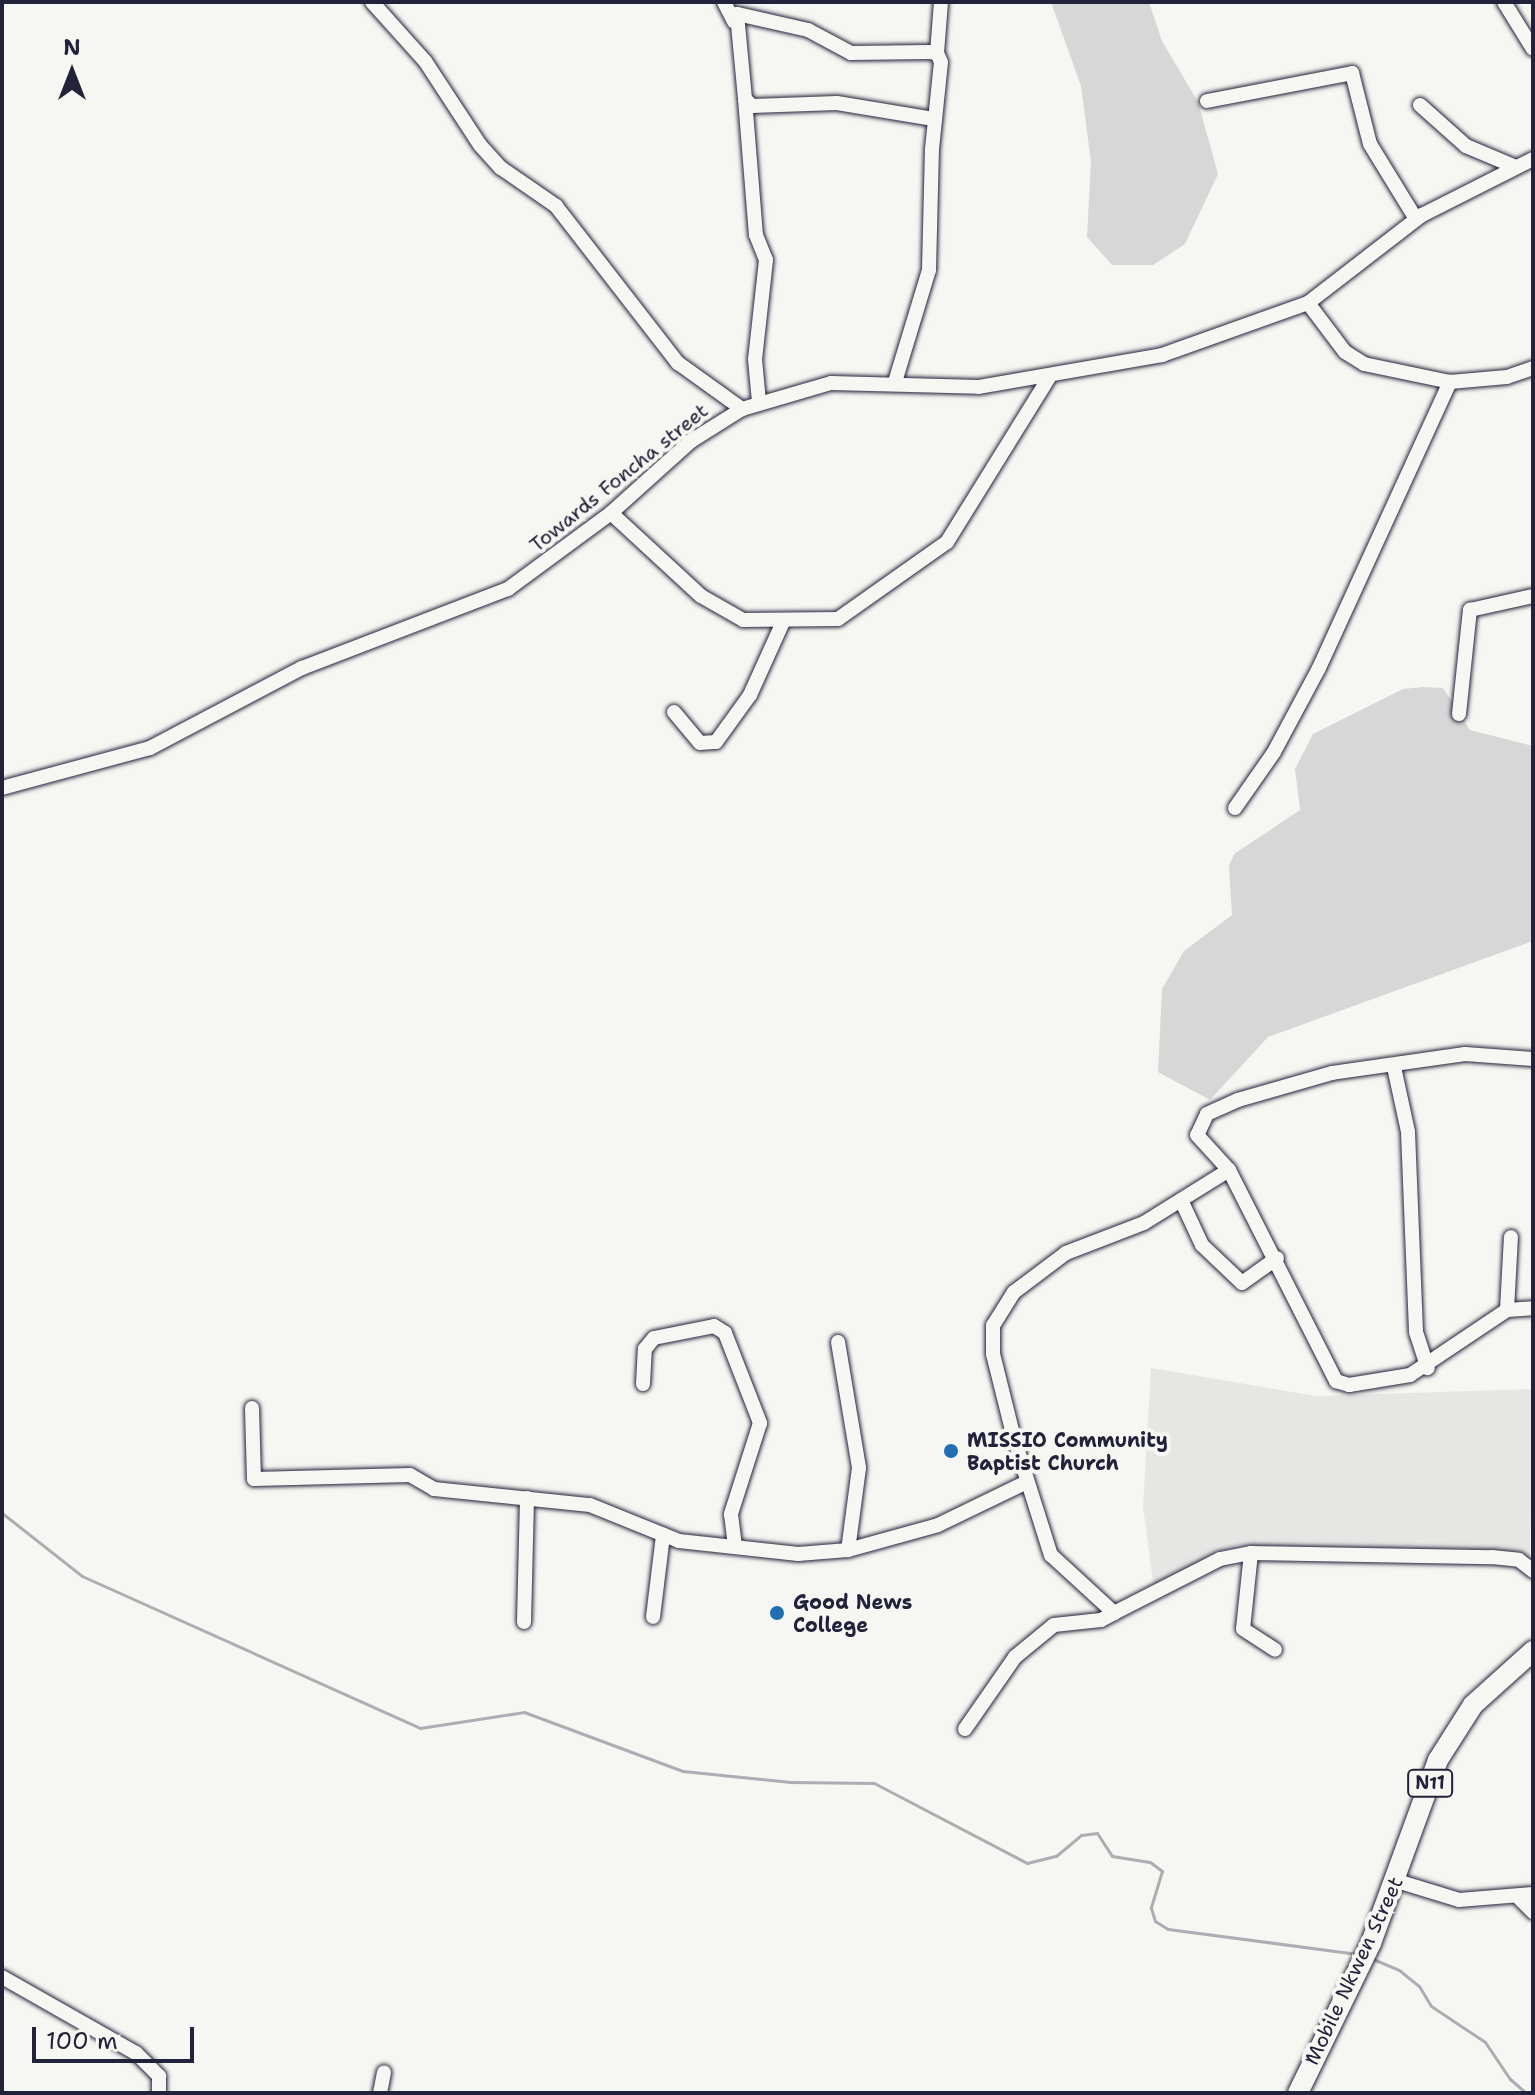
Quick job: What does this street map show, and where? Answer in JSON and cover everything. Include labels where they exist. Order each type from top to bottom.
[{"type":"highway","name":"Mobile Nkwen Street","points":[[1298,2093],[1371,1943],[1397,1881],[1438,1760],[1453,1732],[1505,1671],[1533,1651]]},
{"type":"street","points":[[372,2],[416,49],[491,156],[556,206],[678,363],[742,409]]},
{"type":"street","points":[[724,2],[734,22],[745,99],[756,235],[766,260],[755,359],[759,402]]},
{"type":"street","points":[[895,382],[929,270],[934,119],[941,62],[937,53],[941,2]]},
{"type":"street","points":[[1504,2],[1532,45]]},
{"type":"street","points":[[734,22],[737,14],[746,13],[793,25],[851,53],[937,53]]},
{"type":"street","points":[[1207,101],[1352,73],[1370,144],[1416,219]]},
{"type":"street","points":[[745,99],[752,106],[858,104],[934,119]]},
{"type":"street","points":[[1420,105],[1466,146],[1516,167]]},
{"type":"street","name":"Towards Foncha street","points":[[2,788],[150,748],[302,668],[508,589],[611,513],[682,448],[742,409],[759,402],[831,383],[895,382],[952,388],[1050,376],[1162,355],[1308,303],[1416,219],[1533,159]]},
{"type":"street","points":[[1308,303],[1353,359],[1450,382],[1507,377],[1533,368]]},
{"type":"street","points":[[611,513],[701,596],[743,620],[783,622],[838,619],[929,559],[973,502],[1050,376]]},
{"type":"street","points":[[1235,808],[1274,752],[1319,668],[1450,382]]},
{"type":"street","points":[[1459,714],[1470,610],[1533,596]]},
{"type":"street","points":[[674,712],[700,743],[716,742],[750,695],[783,622]]},
{"type":"street","points":[[1533,1059],[1465,1054],[1394,1067],[1332,1073],[1207,1114],[1197,1135],[1229,1170],[1277,1258],[1326,1371],[1336,1381],[1369,1383],[1428,1368],[1507,1310],[1533,1308]]},
{"type":"street","points":[[1394,1067],[1408,1132],[1416,1332],[1428,1368]]},
{"type":"street","points":[[1114,1613],[1051,1555],[1027,1482],[990,1338],[1002,1307],[1066,1253],[1144,1223],[1229,1170]]},
{"type":"street","points":[[1181,1200],[1202,1245],[1242,1283],[1277,1258]]},
{"type":"street","points":[[1507,1310],[1511,1237]]},
{"type":"street","points":[[643,1384],[645,1349],[654,1338],[714,1326],[725,1333],[760,1423],[731,1514],[735,1545]]},
{"type":"street","points":[[838,1342],[859,1468],[848,1550]]},
{"type":"street","points":[[252,1408],[254,1479],[410,1475],[434,1489],[602,1508],[663,1535],[692,1544],[735,1545],[798,1554],[848,1550],[938,1525],[1027,1482]]},
{"type":"street","points":[[524,1622],[527,1498]]},
{"type":"street","points":[[653,1617],[663,1535]]},
{"type":"street","points":[[1251,1553],[1243,1629],[1275,1650]]},
{"type":"street","points":[[965,1729],[1015,1657],[1054,1625],[1101,1620],[1220,1559],[1251,1553],[1492,1557],[1519,1560],[1533,1571]]},
{"type":"street","points":[[1397,1881],[1459,1900],[1533,1894]]},
{"type":"street","points":[[1517,1896],[1533,1912]]},
{"type":"street","points":[[2,1977],[136,2053],[159,2076],[159,2093]]},
{"type":"street","points":[[380,2093],[384,2072]]},
{"type":"shaded area","points":[[1051,2],[1149,2],[1162,41],[1198,102],[1218,174],[1185,244],[1153,265],[1112,265],[1087,237],[1091,162],[1081,86]]},
{"type":"shaded area","points":[[1443,688],[1470,730],[1533,746],[1533,941],[1268,1037],[1210,1100],[1158,1072],[1162,989],[1184,951],[1232,915],[1229,866],[1234,854],[1300,810],[1295,769],[1313,734],[1403,689]]},
{"type":"shaded area","points":[[1151,1368],[1316,1396],[1533,1389],[1530,1560],[1503,1551],[1239,1545],[1214,1552],[1154,1589],[1143,1506]]},
{"type":"waterway","points":[[2,1513],[82,1576],[420,1728],[524,1712],[683,1771],[790,1782],[874,1783],[1027,1863],[1056,1856],[1081,1835],[1097,1833],[1112,1856],[1150,1862],[1162,1871],[1151,1908],[1155,1921],[1168,1929],[1359,1954]]},
{"type":"waterway","points":[[1373,1959],[1399,1970],[1419,1986],[1431,2006],[1485,2042],[1510,2079],[1526,2093]]},
{"type":"place","name":"MISSIO Community Baptist Church","points":[[951,1451]]},
{"type":"place","name":"Good News College","points":[[777,1613]]}]
